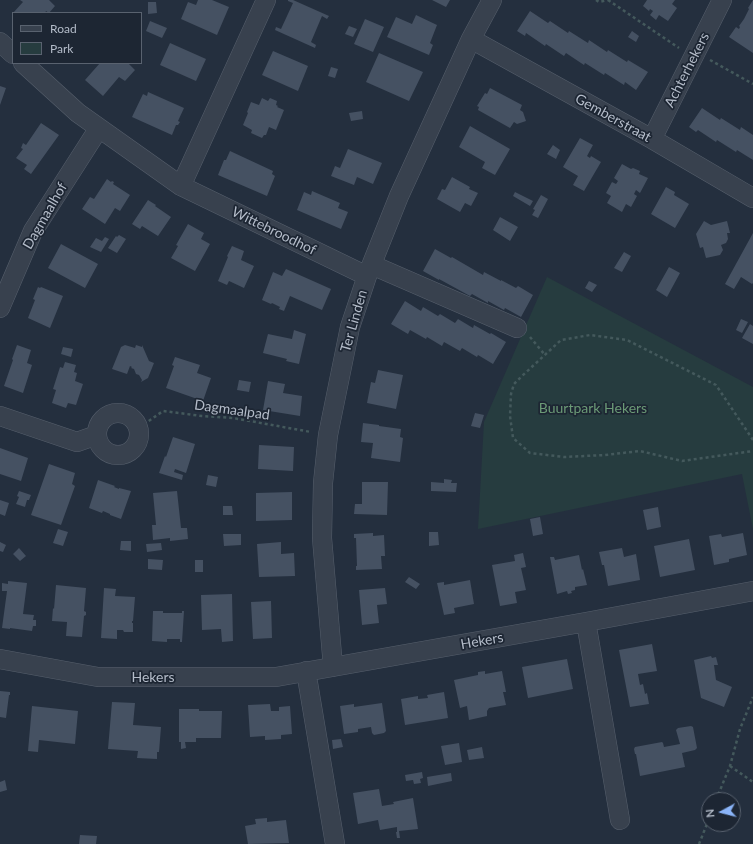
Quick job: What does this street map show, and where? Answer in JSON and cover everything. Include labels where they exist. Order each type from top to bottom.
[{"type":"street","points":[[181,186],[266,0]]},
{"type":"street","name":"Ter Linden","points":[[333,667],[322,538],[323,483],[328,435],[350,328],[369,270],[399,196],[471,39],[492,0]]},
{"type":"street","name":"Achterhekers","points":[[652,140],[722,0]]},
{"type":"street","name":"Gemberstraat","points":[[471,39],[753,198]]},
{"type":"street","points":[[0,42],[12,53]]},
{"type":"street","name":"Wittebroodhof","points":[[24,64],[78,113],[181,186],[369,270],[517,328]]},
{"type":"street","name":"Dagmaalhof","points":[[0,308],[33,231],[99,128]]},
{"type":"street","points":[[121,412],[132,417],[139,428],[139,440],[132,450],[122,455],[110,454],[100,446],[97,435],[99,423],[108,414],[121,412]]},
{"type":"street","points":[[0,416],[77,442],[97,435]]},
{"type":"street","name":"Hekers","points":[[0,659],[98,677],[276,677],[753,591]]},
{"type":"street","points":[[586,622],[620,820]]},
{"type":"street","points":[[306,672],[335,844]]},
{"type":"path","points":[[596,0],[599,2],[608,0],[694,54],[753,84]]},
{"type":"path","points":[[517,328],[532,338],[545,355]]},
{"type":"path","points":[[753,440],[716,385],[627,340],[590,335],[561,340],[514,384],[511,394],[510,416],[513,438],[530,453],[564,457],[605,455],[640,451],[682,461],[753,451]]},
{"type":"path","name":"Dagmaalpad","points":[[139,428],[163,411],[233,418],[328,435]]},
{"type":"path","points":[[719,792],[730,766],[740,729],[753,697]]},
{"type":"path","points":[[730,766],[753,782]]},
{"type":"path","points":[[699,844],[704,832]]},
{"type":"green space","name":"Buurtpark Hekers","points":[[547,277],[753,387],[753,529],[742,474],[478,529],[484,422]]},
{"type":"building","points":[[20,0],[49,0],[55,6],[50,12],[14,12],[23,2]]},
{"type":"building","points":[[198,0],[212,0],[229,7],[217,35],[181,19],[188,2],[196,5]]},
{"type":"building","points":[[288,0],[293,0],[329,16],[327,19],[322,16],[311,42],[316,45],[315,48],[275,30],[276,27],[281,29],[293,3]]},
{"type":"building","points":[[432,0],[450,0],[446,7]]},
{"type":"building","points":[[647,0],[675,0],[672,4],[677,8],[668,21],[659,15],[656,20],[650,15],[653,11],[650,9],[649,11],[643,6]]},
{"type":"building","points":[[753,0],[753,53],[729,37],[736,27],[739,29],[739,26]]},
{"type":"building","points":[[148,2],[156,2],[157,13],[148,14]]},
{"type":"building","points":[[530,11],[548,23],[550,21],[568,33],[569,31],[588,43],[589,40],[607,52],[608,50],[627,62],[628,60],[648,72],[636,90],[625,82],[624,85],[585,63],[584,65],[566,53],[564,56],[546,44],[545,46],[526,33],[525,36],[517,31]]},
{"type":"building","points":[[416,15],[437,25],[430,43],[433,45],[429,55],[387,37],[396,17],[412,24]]},
{"type":"building","points":[[365,19],[384,27],[373,52],[354,44]]},
{"type":"building","points":[[150,21],[167,28],[162,38],[146,31]]},
{"type":"building","points":[[349,26],[357,29],[353,37],[345,34]]},
{"type":"building","points":[[632,31],[639,36],[636,42],[628,37]]},
{"type":"building","points":[[170,43],[206,59],[196,81],[160,65]]},
{"type":"building","points":[[273,51],[308,66],[298,91],[262,75]]},
{"type":"building","points":[[379,53],[423,72],[409,101],[366,82]]},
{"type":"building","points":[[99,64],[129,64],[135,70],[125,81],[119,77],[103,96],[85,80]]},
{"type":"building","points":[[331,67],[338,69],[335,78],[328,76]]},
{"type":"building","points":[[0,86],[6,88],[0,105]]},
{"type":"building","points":[[490,88],[522,105],[520,110],[523,112],[526,121],[517,124],[514,122],[510,128],[478,110],[479,107],[477,106]]},
{"type":"building","points":[[148,92],[184,108],[178,121],[180,122],[176,125],[172,135],[132,117],[143,94],[147,96]]},
{"type":"building","points":[[262,98],[268,101],[270,98],[277,101],[277,107],[284,110],[276,130],[269,127],[266,135],[262,138],[251,133],[252,130],[243,125],[251,102],[259,105]]},
{"type":"building","points":[[702,108],[720,120],[721,118],[740,130],[741,127],[753,135],[753,160],[737,150],[736,152],[717,140],[716,142],[698,130],[696,132],[689,127]]},
{"type":"building","points":[[362,111],[363,119],[351,121],[349,113]]},
{"type":"building","points":[[41,123],[59,135],[31,174],[24,169],[27,165],[16,158],[23,149],[21,148],[23,143],[26,145]]},
{"type":"building","points":[[470,126],[510,149],[495,175],[482,168],[485,162],[459,147]]},
{"type":"building","points":[[580,138],[593,145],[587,156],[590,158],[591,156],[601,162],[584,191],[573,185],[578,176],[563,167]]},
{"type":"building","points":[[553,145],[560,150],[556,159],[547,154]]},
{"type":"building","points":[[348,149],[382,163],[373,184],[357,177],[354,185],[331,176],[335,166],[340,168]]},
{"type":"building","points":[[230,151],[273,171],[272,174],[275,176],[267,196],[218,175],[224,160],[226,160]]},
{"type":"building","points":[[622,164],[631,169],[633,168],[640,171],[639,174],[648,178],[640,193],[636,190],[634,194],[637,196],[631,207],[626,204],[622,212],[607,203],[611,196],[606,193],[612,182],[616,184],[618,181],[614,178]]},
{"type":"building","points":[[452,177],[470,187],[469,189],[478,193],[471,206],[465,203],[460,212],[437,199],[442,189],[445,190]]},
{"type":"building","points":[[107,179],[114,182],[113,184],[130,195],[120,211],[115,208],[105,224],[82,209],[90,197],[94,199]]},
{"type":"building","points":[[666,187],[675,192],[674,195],[689,204],[675,228],[651,214]]},
{"type":"building","points":[[312,191],[340,203],[338,208],[348,212],[341,229],[297,210],[304,192],[311,195]]},
{"type":"building","points":[[515,192],[533,201],[530,206],[513,196]]},
{"type":"building","points":[[541,195],[548,199],[538,218],[532,215],[535,210],[533,209]]},
{"type":"building","points":[[148,200],[171,217],[158,236],[142,226],[140,229],[132,224]]},
{"type":"building","points":[[500,217],[518,227],[510,241],[493,230]]},
{"type":"building","points":[[704,221],[711,225],[727,221],[730,233],[727,233],[728,239],[726,243],[721,245],[723,250],[720,255],[706,258],[703,247],[700,248],[696,234]]},
{"type":"building","points":[[188,224],[204,233],[201,239],[210,244],[195,271],[171,258],[178,246],[176,245]]},
{"type":"building","points":[[753,233],[753,283],[752,284],[741,277],[734,289],[725,284]]},
{"type":"building","points":[[119,235],[126,239],[117,253],[108,248],[116,236],[117,237]]},
{"type":"building","points":[[105,237],[109,239],[101,252],[90,247],[96,238],[102,241]]},
{"type":"building","points":[[61,244],[98,264],[85,288],[48,268]]},
{"type":"building","points":[[232,246],[244,251],[241,260],[254,266],[244,288],[229,281],[227,285],[218,281]]},
{"type":"building","points":[[435,249],[483,275],[484,272],[516,288],[518,286],[533,295],[521,317],[505,308],[504,310],[488,301],[488,303],[472,294],[470,296],[423,271]]},
{"type":"building","points":[[624,252],[631,256],[622,272],[614,268]]},
{"type":"building","points":[[669,267],[680,273],[667,297],[656,290]]},
{"type":"building","points":[[286,269],[331,289],[322,310],[290,296],[284,311],[272,303],[271,304],[262,300],[273,272],[282,276]]},
{"type":"building","points":[[589,281],[597,285],[592,292],[585,288]]},
{"type":"building","points":[[38,287],[63,296],[50,328],[28,318]]},
{"type":"building","points":[[405,301],[421,311],[423,307],[438,316],[440,314],[455,323],[458,319],[473,328],[474,325],[506,342],[493,364],[462,348],[460,351],[444,342],[442,346],[427,337],[426,339],[410,330],[408,334],[391,324]]},
{"type":"building","points":[[741,319],[748,322],[742,333],[736,330]]},
{"type":"building","points":[[750,324],[753,326],[753,344],[742,338]]},
{"type":"building","points":[[294,330],[306,334],[299,364],[286,361],[287,359],[263,353],[268,334],[292,339]]},
{"type":"building","points":[[17,345],[31,350],[27,363],[32,365],[23,393],[4,386]]},
{"type":"building","points":[[125,345],[135,348],[136,345],[142,347],[142,345],[149,361],[154,363],[148,378],[141,382],[142,380],[139,375],[136,374],[134,369],[130,366],[127,374],[112,369],[121,347]]},
{"type":"building","points":[[63,347],[73,349],[71,357],[61,354]]},
{"type":"building","points":[[175,357],[200,365],[197,373],[211,378],[203,401],[166,388],[174,366],[172,365]]},
{"type":"building","points":[[65,362],[76,365],[74,372],[77,373],[75,381],[83,384],[76,405],[68,403],[66,408],[52,403],[56,390],[53,389],[60,367],[63,368]]},
{"type":"building","points":[[378,370],[403,375],[396,409],[367,403],[371,382],[375,383]]},
{"type":"building","points":[[239,380],[251,382],[249,392],[237,390]]},
{"type":"building","points":[[268,381],[285,384],[283,393],[302,396],[300,416],[263,410]]},
{"type":"building","points":[[475,413],[484,415],[480,428],[471,426]]},
{"type":"building","points":[[363,423],[401,429],[400,437],[403,438],[400,462],[371,458],[373,443],[361,442]]},
{"type":"building","points":[[173,437],[195,444],[186,473],[175,469],[174,472],[183,475],[182,480],[159,473]]},
{"type":"building","points":[[259,445],[294,447],[293,471],[258,469]]},
{"type":"building","points":[[0,448],[28,458],[21,481],[0,474]]},
{"type":"building","points":[[49,464],[75,473],[72,484],[75,486],[61,525],[31,515]]},
{"type":"building","points":[[208,475],[218,477],[216,487],[206,485]]},
{"type":"building","points":[[444,479],[452,480],[451,483],[457,483],[456,492],[431,491],[431,482],[444,483]]},
{"type":"building","points":[[98,480],[119,489],[131,491],[121,519],[103,511],[102,513],[89,508]]},
{"type":"building","points":[[362,482],[388,482],[387,515],[354,514],[355,504],[362,504]]},
{"type":"building","points":[[19,491],[31,495],[29,500],[27,500],[25,507],[16,504],[19,497],[17,496]]},
{"type":"building","points":[[177,491],[181,528],[187,528],[188,539],[170,541],[170,538],[153,540],[152,525],[156,525],[153,493]]},
{"type":"building","points":[[292,492],[292,520],[256,521],[256,493]]},
{"type":"building","points":[[0,500],[9,503],[5,516],[0,514]]},
{"type":"building","points":[[223,506],[232,506],[233,515],[223,515]]},
{"type":"building","points":[[658,507],[661,527],[647,530],[643,510]]},
{"type":"building","points":[[540,517],[543,534],[533,536],[530,519]]},
{"type":"building","points":[[58,529],[68,532],[63,546],[53,543]]},
{"type":"building","points":[[429,532],[438,532],[439,545],[429,546]]},
{"type":"building","points":[[373,533],[373,536],[384,535],[385,556],[381,556],[382,569],[356,570],[356,538],[354,538],[354,534]]},
{"type":"building","points":[[743,533],[747,555],[729,559],[729,562],[714,565],[709,536],[721,534],[722,537]]},
{"type":"building","points":[[223,534],[241,534],[241,545],[224,546]]},
{"type":"building","points":[[689,539],[695,570],[660,577],[654,546]]},
{"type":"building","points":[[121,541],[131,541],[131,551],[120,550]]},
{"type":"building","points":[[0,542],[6,545],[3,552],[0,551]]},
{"type":"building","points":[[281,542],[281,554],[294,553],[295,576],[259,577],[257,544]]},
{"type":"building","points":[[161,543],[162,550],[147,552],[146,544]]},
{"type":"building","points":[[19,548],[26,556],[20,561],[13,554]]},
{"type":"building","points":[[622,548],[624,557],[636,554],[640,580],[608,586],[604,565],[602,565],[599,552]]},
{"type":"building","points":[[523,553],[526,567],[521,568],[526,590],[515,592],[517,603],[500,606],[492,565],[515,561],[514,555]]},
{"type":"building","points":[[579,555],[587,585],[575,587],[575,590],[571,591],[572,593],[568,594],[567,591],[557,594],[550,557],[554,557],[555,560]]},
{"type":"building","points":[[148,559],[163,560],[162,570],[148,569]]},
{"type":"building","points":[[195,560],[203,560],[203,572],[195,572]]},
{"type":"building","points":[[409,577],[420,584],[416,589],[405,582]]},
{"type":"building","points":[[470,580],[474,604],[454,608],[455,613],[444,615],[437,583],[444,582],[444,585]]},
{"type":"building","points":[[8,581],[27,583],[23,614],[34,615],[33,620],[36,620],[36,626],[33,626],[32,631],[2,628],[7,591],[2,591],[2,583],[8,584]]},
{"type":"building","points":[[56,585],[86,588],[84,611],[86,612],[86,615],[84,616],[82,637],[66,636],[67,622],[52,621]]},
{"type":"building","points":[[104,588],[116,589],[115,596],[135,597],[132,621],[133,632],[117,630],[117,639],[101,638]]},
{"type":"building","points":[[385,588],[387,604],[377,605],[379,623],[362,625],[359,590]]},
{"type":"building","points":[[232,594],[233,641],[222,642],[221,629],[202,630],[201,595]]},
{"type":"building","points":[[271,601],[272,638],[253,639],[251,602]]},
{"type":"building","points":[[153,611],[163,611],[163,613],[182,613],[182,611],[184,611],[182,642],[180,642],[180,639],[167,639],[167,642],[152,641]]},
{"type":"building","points":[[652,644],[657,671],[638,674],[640,685],[643,684],[645,694],[647,693],[649,704],[630,707],[619,650]]},
{"type":"building","points":[[711,656],[712,658],[716,657],[718,665],[714,665],[716,680],[732,687],[724,707],[701,698],[694,660]]},
{"type":"building","points":[[567,659],[573,689],[528,698],[522,667]]},
{"type":"building","points":[[485,671],[485,674],[502,671],[506,692],[503,692],[506,705],[489,708],[487,711],[487,716],[469,720],[467,706],[460,708],[454,680],[478,675],[478,672]]},
{"type":"building","points":[[0,691],[10,692],[6,718],[0,717]]},
{"type":"building","points":[[444,692],[448,718],[405,725],[401,699],[418,696],[418,699],[428,698],[427,695]]},
{"type":"building","points":[[112,702],[135,703],[133,725],[161,727],[157,759],[137,758],[138,751],[108,749]]},
{"type":"building","points":[[382,703],[386,731],[384,733],[374,735],[371,727],[358,729],[358,732],[344,734],[340,706],[354,704],[354,707]]},
{"type":"building","points":[[270,704],[271,711],[279,711],[279,707],[290,706],[292,734],[281,735],[281,739],[265,740],[265,736],[250,737],[248,705]]},
{"type":"building","points":[[32,706],[78,711],[75,744],[39,740],[38,752],[28,751]]},
{"type":"building","points":[[179,709],[222,711],[221,738],[196,738],[196,742],[185,742],[186,748],[181,749],[181,742],[179,742]]},
{"type":"building","points":[[693,727],[697,748],[695,750],[682,753],[685,767],[640,776],[634,749],[635,747],[662,742],[664,747],[680,744],[676,730],[678,728]]},
{"type":"building","points":[[341,739],[343,747],[333,749],[332,740]]},
{"type":"building","points":[[459,743],[462,762],[445,765],[441,746]]},
{"type":"building","points":[[482,747],[484,758],[469,760],[467,750]]},
{"type":"building","points":[[422,772],[423,778],[420,779],[421,783],[414,784],[413,780],[406,781],[405,775]]},
{"type":"building","points":[[451,773],[452,781],[428,786],[427,777]]},
{"type":"building","points":[[5,780],[7,790],[0,792],[0,782]]},
{"type":"building","points":[[379,789],[382,806],[413,798],[418,829],[399,831],[400,838],[397,838],[397,827],[380,830],[378,820],[358,824],[353,793]]},
{"type":"building","points":[[267,818],[267,822],[286,820],[289,843],[248,844],[245,826],[256,824],[255,819]]},
{"type":"building","points":[[80,835],[97,836],[96,844],[79,844]]}]
